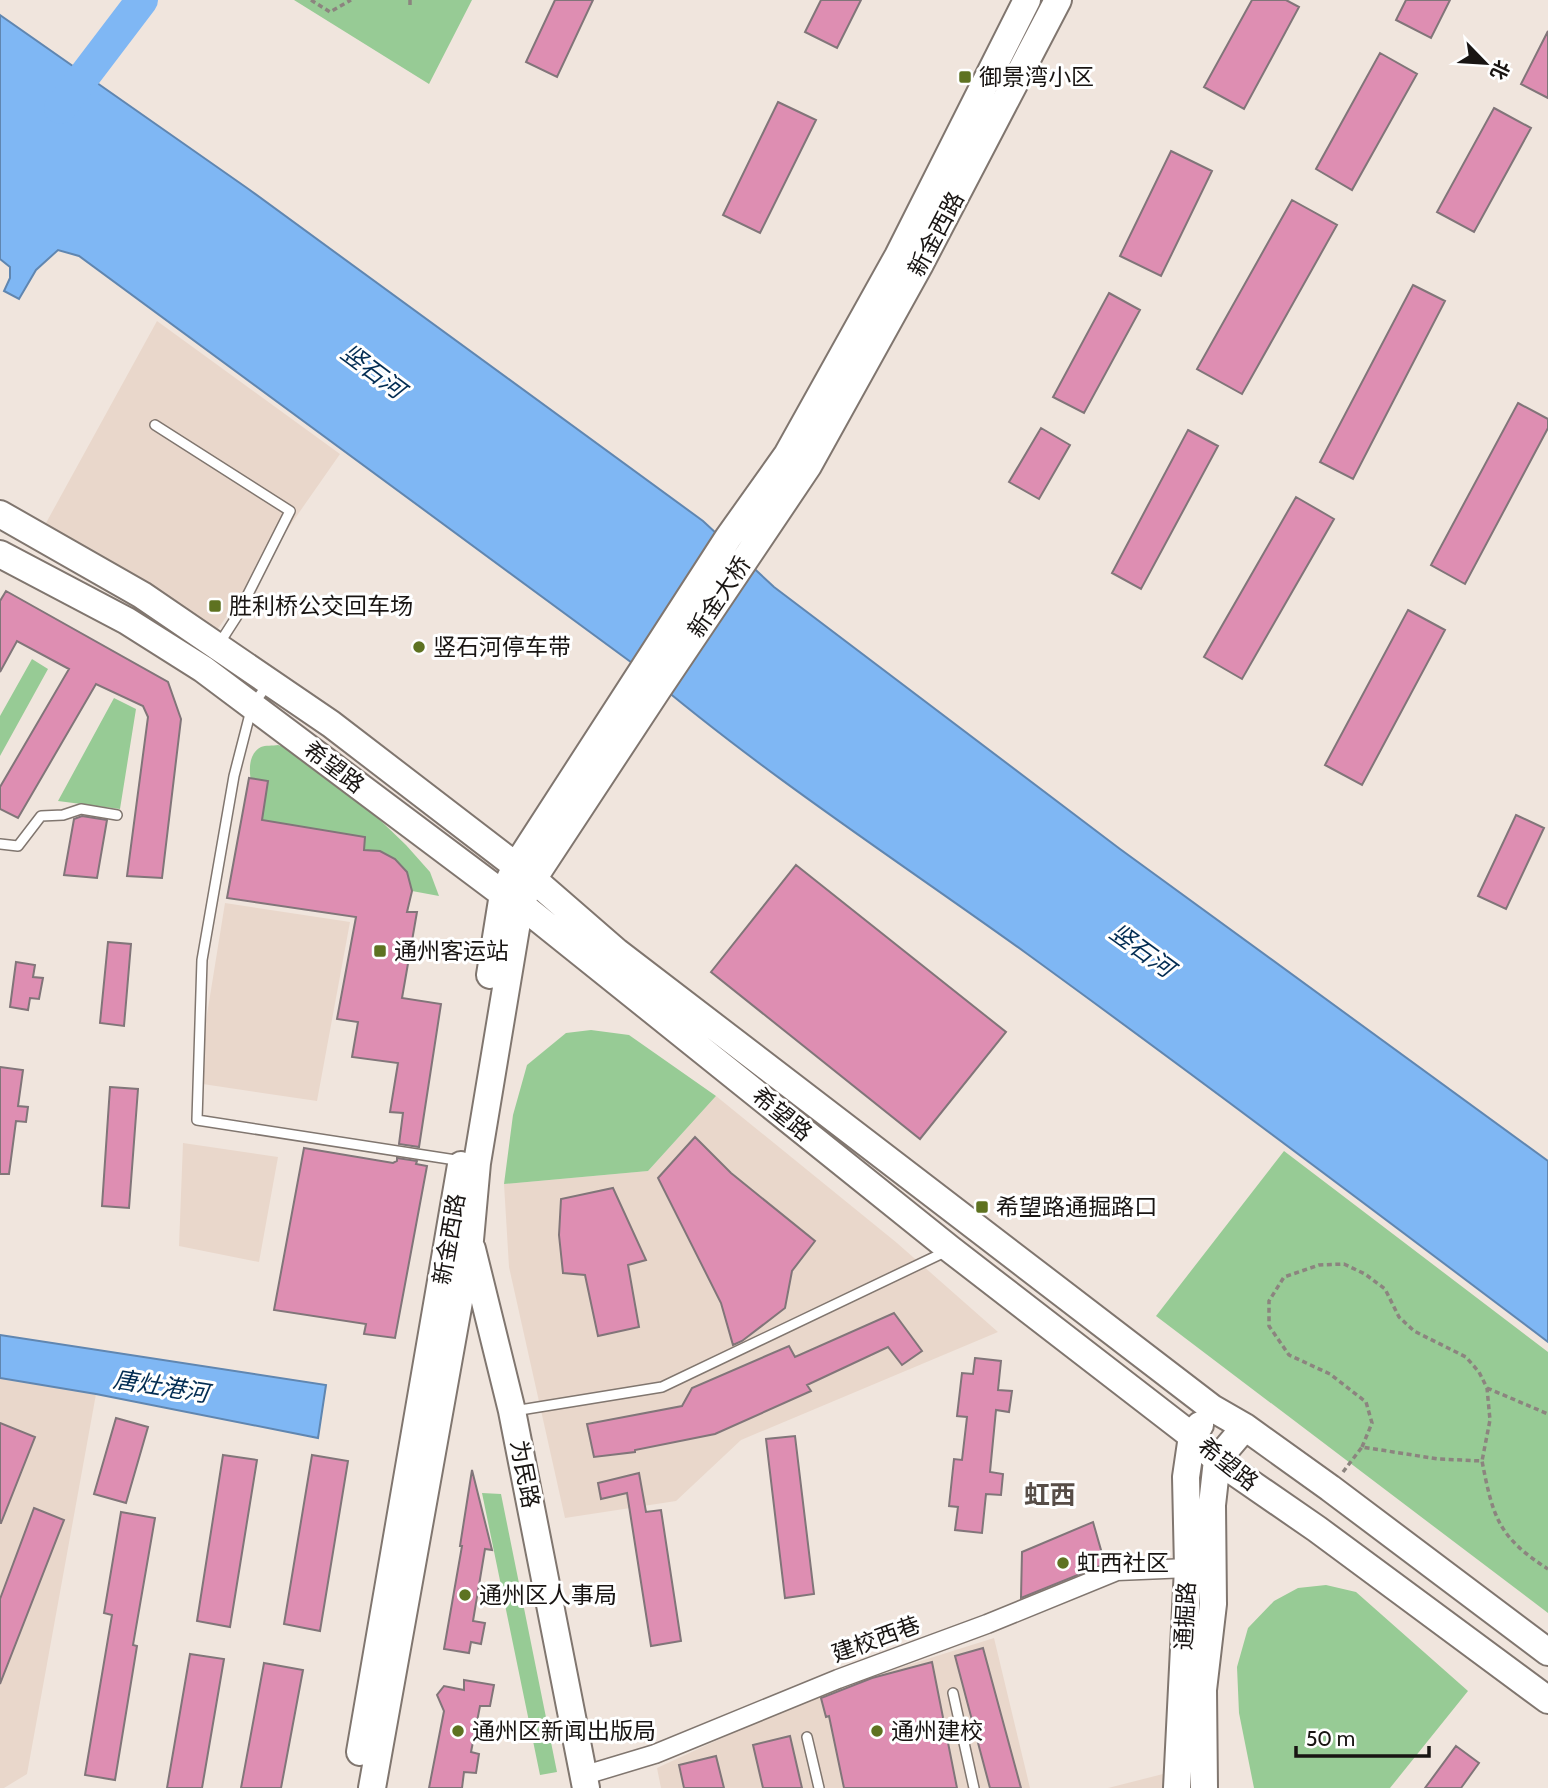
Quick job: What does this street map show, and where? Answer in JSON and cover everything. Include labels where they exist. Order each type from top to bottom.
[{"type":"main road","name":"新金西路","points":[[797,461],[1027,0]]},
{"type":"main road","name":"新金西路","points":[[797,461],[919,266],[1058,0]]},
{"type":"main road","name":"新金大桥","points":[[622,723],[797,461]]},
{"type":"main road","name":"希望路","points":[[0,514],[142,595],[331,724],[524,872],[617,952],[1212,1408],[1245,1427],[1330,1488],[1548,1652]]},
{"type":"main road","name":"希望路","points":[[0,554],[127,621],[203,669],[511,899],[950,1249],[1192,1436],[1217,1460],[1317,1529],[1548,1700]]},
{"type":"main road","name":"新金西路","points":[[354,1788],[470,1162],[511,899],[524,872],[622,723]]},
{"type":"main road","name":"为民路","points":[[470,1162],[470,1240],[512,1411],[586,1782]]},
{"type":"main road","name":"新金西路","points":[[372,1788],[470,1240]]},
{"type":"main road","name":"通掘路","points":[[1177,1788],[1188,1568],[1186,1477],[1192,1436],[1212,1408]]},
{"type":"main road","points":[[1217,1460],[1245,1427]]},
{"type":"main road","name":"通掘路","points":[[1204,1788],[1203,1689],[1213,1604],[1212,1505],[1217,1460]]},
{"type":"street","name":"建校西巷","points":[[586,1782],[838,1679],[986,1625],[1117,1572],[1188,1568]]},
{"type":"lane","points":[[155,425],[290,511],[237,616],[203,669]]},
{"type":"lane","points":[[270,681],[252,706],[234,776],[202,960],[197,1120],[470,1162]]},
{"type":"lane","points":[[0,844],[18,846],[41,816],[63,815],[81,809],[117,814]]},
{"type":"lane","points":[[512,1411],[662,1387],[950,1249]]},
{"type":"lane","points":[[953,1693],[974,1788]]},
{"type":"lane","points":[[807,1737],[819,1788]]},
{"type":"path","points":[[311,0],[330,12],[351,0]]},
{"type":"path","points":[[410,0],[410,6]]},
{"type":"path","points":[[1330,1488],[1363,1447],[1372,1423],[1366,1402],[1330,1374],[1289,1355],[1269,1326],[1269,1301],[1284,1277],[1319,1265],[1344,1264],[1365,1274],[1385,1289],[1399,1317],[1414,1331],[1466,1357],[1479,1372],[1487,1388],[1490,1420],[1482,1461],[1490,1498],[1503,1531],[1528,1556],[1548,1569]]},
{"type":"path","points":[[1487,1388],[1548,1414]]},
{"type":"path","points":[[1363,1447],[1438,1459],[1482,1461]]},
{"type":"shaded area","points":[[157,321],[340,454],[215,633],[46,523]]},
{"type":"shaded area","points":[[225,903],[350,922],[317,1101],[196,1083]]},
{"type":"shaded area","points":[[716,1096],[897,1243],[998,1332],[741,1440],[676,1501],[565,1518],[509,1267],[504,1184],[648,1171]]},
{"type":"shaded area","points":[[183,1143],[278,1157],[259,1262],[179,1246]]},
{"type":"shaded area","points":[[0,1378],[96,1394],[27,1774],[4,1788],[0,1788]]},
{"type":"shaded area","name":"通州建校","points":[[994,1638],[1030,1788],[661,1788],[657,1768],[819,1693]]},
{"type":"shaded area","points":[[1163,1774],[1166,1788],[1108,1788]]},
{"type":"green space","points":[[294,0],[472,0],[429,84]]},
{"type":"green space","points":[[32,659],[48,669],[0,756],[0,716]]},
{"type":"green space","points":[[114,698],[136,709],[120,809],[58,801]]},
{"type":"green space","points":[[278,745],[293,750],[380,820],[430,872],[439,896],[412,891],[407,873],[380,851],[364,850],[365,837],[262,820],[253,793],[251,761],[254,753],[261,747]]},
{"type":"green space","points":[[591,1030],[629,1035],[716,1096],[648,1171],[504,1184],[513,1115],[527,1065],[566,1033]]},
{"type":"green space","points":[[1284,1151],[1548,1352],[1548,1613],[1156,1316]]},
{"type":"green space","points":[[482,1493],[501,1494],[557,1772],[540,1775]]},
{"type":"green space","points":[[1326,1585],[1356,1592],[1468,1691],[1390,1788],[1254,1788],[1239,1713],[1237,1667],[1248,1628],[1274,1601],[1298,1588]]},
{"type":"water","name":"竖石河","points":[[0,15],[247,188],[703,521],[774,587],[1120,849],[1548,1161],[1548,1342],[1092,1001],[736,746],[643,671],[79,256],[58,250],[36,270],[19,299],[4,291],[10,278],[10,267],[0,259]]},
{"type":"water","name":"唐灶港河","points":[[0,1335],[326,1385],[318,1438],[0,1378]]},
{"type":"building","points":[[555,0],[593,0],[557,77],[526,62]]},
{"type":"building","points":[[821,0],[861,0],[837,48],[805,32]]},
{"type":"building","points":[[1252,0],[1286,0],[1299,7],[1244,109],[1204,87]]},
{"type":"building","points":[[1406,0],[1450,0],[1431,38],[1396,20]]},
{"type":"building","points":[[1548,31],[1548,98],[1521,84]]},
{"type":"building","points":[[1380,53],[1417,74],[1352,190],[1316,169]]},
{"type":"building","points":[[778,102],[816,120],[760,233],[723,215]]},
{"type":"building","points":[[1494,108],[1531,128],[1474,232],[1437,212]]},
{"type":"building","points":[[1171,151],[1212,171],[1161,276],[1120,256]]},
{"type":"building","points":[[1292,200],[1337,225],[1242,394],[1197,369]]},
{"type":"building","points":[[1413,285],[1445,301],[1353,479],[1320,462]]},
{"type":"building","points":[[1109,293],[1140,310],[1084,413],[1053,397]]},
{"type":"building","points":[[1518,403],[1548,419],[1548,428],[1465,584],[1431,565]]},
{"type":"building","points":[[1041,428],[1070,445],[1039,499],[1009,482]]},
{"type":"building","points":[[1188,430],[1218,446],[1141,589],[1112,573]]},
{"type":"building","points":[[1296,497],[1334,519],[1242,679],[1204,657]]},
{"type":"building","points":[[6,591],[168,682],[181,719],[162,878],[127,876],[148,717],[143,706],[96,684],[18,818],[0,809],[0,787],[69,669],[17,641],[0,672],[0,601]]},
{"type":"building","points":[[1408,610],[1445,630],[1362,785],[1325,765]]},
{"type":"building","name":"通州客运站","points":[[249,778],[268,781],[262,820],[365,837],[364,850],[380,851],[395,859],[407,872],[412,891],[407,912],[417,912],[402,998],[441,1004],[419,1147],[399,1144],[403,1113],[390,1112],[398,1063],[352,1057],[358,1022],[337,1019],[356,917],[227,898]]},
{"type":"building","points":[[1516,815],[1544,828],[1506,909],[1478,896]]},
{"type":"building","points":[[82,816],[107,820],[97,878],[64,875],[74,819]]},
{"type":"building","points":[[796,865],[1006,1032],[920,1139],[711,972]]},
{"type":"building","points":[[108,942],[131,944],[124,1026],[100,1023]]},
{"type":"building","points":[[16,962],[35,965],[33,977],[43,978],[39,999],[30,998],[28,1010],[10,1007]]},
{"type":"building","points":[[0,1067],[23,1070],[18,1106],[28,1107],[26,1122],[16,1121],[9,1174],[0,1174]]},
{"type":"building","points":[[110,1087],[138,1089],[129,1208],[102,1206]]},
{"type":"building","points":[[695,1137],[731,1173],[815,1241],[792,1271],[785,1308],[733,1345],[721,1303],[658,1178]]},
{"type":"building","points":[[304,1148],[393,1163],[397,1158],[417,1161],[416,1164],[427,1166],[395,1338],[364,1334],[366,1324],[274,1310]]},
{"type":"building","points":[[613,1188],[646,1260],[628,1265],[639,1327],[598,1336],[585,1275],[563,1273],[559,1235],[561,1199]]},
{"type":"building","points":[[894,1313],[922,1351],[902,1365],[888,1347],[807,1385],[811,1391],[715,1434],[635,1452],[594,1457],[587,1424],[682,1406],[692,1388],[789,1346],[795,1357]]},
{"type":"building","points":[[975,1358],[1001,1361],[998,1390],[1012,1391],[1009,1412],[996,1410],[990,1472],[1003,1474],[1001,1495],[986,1494],[982,1533],[955,1530],[958,1507],[949,1506],[954,1459],[962,1460],[967,1417],[957,1416],[962,1373],[973,1374]]},
{"type":"building","points":[[116,1418],[148,1427],[126,1503],[94,1494]]},
{"type":"building","points":[[0,1423],[35,1437],[1,1523],[0,1523]]},
{"type":"building","points":[[795,1436],[814,1594],[785,1598],[766,1439]]},
{"type":"building","points":[[223,1455],[257,1460],[230,1627],[197,1621]]},
{"type":"building","points":[[312,1455],[348,1461],[320,1631],[284,1624]]},
{"type":"building","points":[[472,1470],[492,1550],[485,1549],[473,1621],[485,1623],[481,1644],[471,1642],[469,1653],[444,1649]]},
{"type":"building","points":[[639,1473],[646,1512],[661,1510],[681,1641],[651,1646],[627,1493],[601,1499],[598,1483]]},
{"type":"building","points":[[34,1508],[64,1520],[0,1684],[0,1599]]},
{"type":"building","points":[[121,1512],[155,1518],[133,1645],[137,1646],[115,1780],[85,1775],[112,1615],[104,1613]]},
{"type":"building","name":"虹西社区","points":[[1093,1522],[1105,1564],[1021,1598],[1022,1552]]},
{"type":"building","points":[[983,1648],[1021,1788],[990,1788],[955,1656]]},
{"type":"building","points":[[190,1654],[224,1659],[202,1788],[167,1788]]},
{"type":"building","points":[[932,1662],[957,1788],[844,1788],[829,1716],[826,1717],[821,1698],[872,1678]]},
{"type":"building","points":[[264,1663],[303,1670],[281,1788],[241,1788]]},
{"type":"building","name":"通州区新闻出版局","points":[[464,1680],[494,1685],[490,1706],[480,1706],[471,1752],[479,1754],[476,1773],[464,1772],[462,1788],[429,1788],[444,1711],[437,1695],[444,1686],[464,1690]]},
{"type":"building","points":[[790,1736],[802,1788],[763,1788],[753,1745]]},
{"type":"building","points":[[1456,1746],[1479,1763],[1461,1788],[1425,1788]]},
{"type":"building","points":[[716,1756],[724,1788],[684,1788],[679,1765]]},
{"type":"waterway","points":[[60,108],[142,0]]},
{"type":"place","name":"御景湾小区","points":[[965,77]]},
{"type":"place","name":"胜利桥公交回车场","points":[[215,606]]},
{"type":"place","name":"竖石河停车带","points":[[419,647]]},
{"type":"place","name":"通州客运站","points":[[380,951]]},
{"type":"place","name":"希望路通掘路口","points":[[982,1207]]},
{"type":"place","name":"虹西社区","points":[[1063,1563]]},
{"type":"place","name":"通州区人事局","points":[[465,1595]]},
{"type":"place","name":"通州区新闻出版局","points":[[458,1731]]},
{"type":"place","name":"通州建校","points":[[877,1731]]},
{"type":"district","name":"虹西","points":[[1050,1495]]}]
